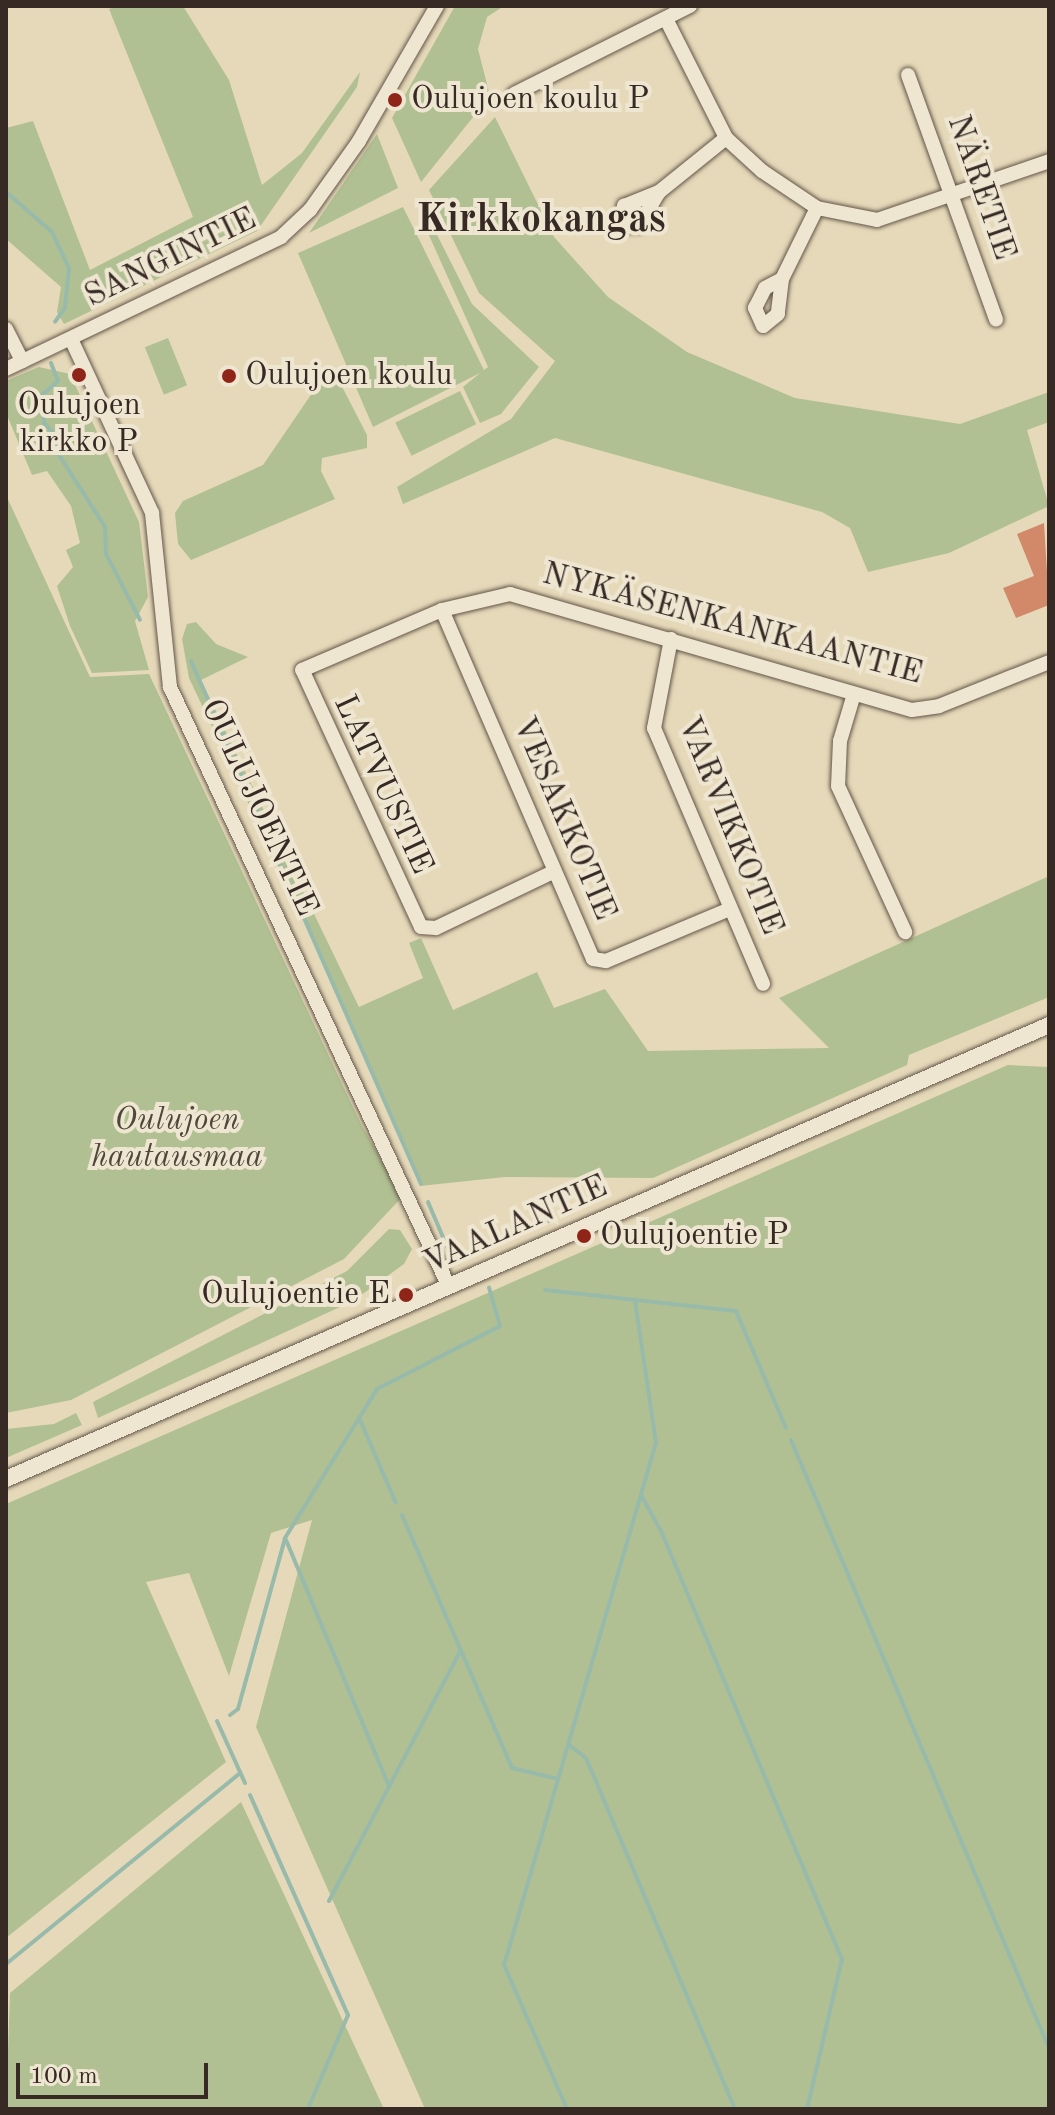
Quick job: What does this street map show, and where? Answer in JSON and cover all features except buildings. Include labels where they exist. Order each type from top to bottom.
[{"type":"street","name":"SANGINTIE","points":[[6,369],[281,237],[310,210],[359,141],[437,6]]},
{"type":"street","points":[[514,94],[690,6]]},
{"type":"street","points":[[666,19],[726,138],[762,171],[817,208],[877,220],[1049,161]]},
{"type":"street","name":"NÄRETIE","points":[[908,75],[996,320]]},
{"type":"street","points":[[659,192],[726,138]]},
{"type":"street","points":[[782,279],[817,208]]},
{"type":"street","points":[[6,329],[22,361]]},
{"type":"street","name":"OULUJOENTIE","points":[[71,339],[152,513],[170,687],[449,1287]]},
{"type":"street","name":"NYKÄSENKANKAANTIE","points":[[442,610],[510,594],[912,710],[939,706],[1049,662]]},
{"type":"street","name":"VESAKKOTIE","points":[[442,610],[593,959],[606,961],[730,909]]},
{"type":"street","name":"LATVUSTIE","points":[[442,610],[312,663],[302,670],[303,682],[421,927],[436,928],[553,872]]},
{"type":"street","name":"VARVIKKOTIE","points":[[671,639],[654,728],[763,984]]},
{"type":"street","points":[[854,694],[840,741],[838,786],[905,932]]},
{"type":"street","name":"VAALANTIE","points":[[6,1479],[1049,1025]]},
{"type":"green space","points":[[117,6],[183,6],[229,80],[262,185],[302,153],[360,72],[357,87],[257,231],[64,324],[57,312],[61,287],[6,239],[6,128],[33,121],[90,270],[193,217],[109,9]]},
{"type":"green space","points":[[455,6],[504,6],[487,17],[478,49],[490,96],[421,182],[392,118]]},
{"type":"green space","points":[[495,117],[554,237],[608,297],[687,352],[795,398],[960,424],[1049,392],[1049,422],[1027,430],[1049,506],[949,553],[868,572],[850,528],[822,512],[555,438],[403,504],[397,487],[511,419],[555,361],[479,293],[429,190]]},
{"type":"green space","points":[[377,134],[398,188],[309,233]]},
{"type":"green space","points":[[403,207],[484,370],[488,367],[419,213],[425,211],[472,304],[539,367],[501,414],[480,423],[463,387],[480,373],[373,427],[298,253]]},
{"type":"green space","points":[[168,338],[187,385],[164,395],[145,347]]},
{"type":"green space","points":[[39,367],[70,374],[139,522],[148,597],[135,621],[149,670],[92,673],[70,626],[57,586],[73,567],[66,550],[80,543],[71,506],[47,471],[32,475],[6,413],[6,381]]},
{"type":"green space","points":[[335,373],[367,435],[367,448],[322,458],[321,471],[335,499],[191,560],[178,544],[175,513],[183,501],[263,465],[321,380]]},
{"type":"green space","points":[[460,391],[476,424],[412,456],[395,423]]},
{"type":"green space","name":"Oulujoen hautausmaa","points":[[6,495],[90,677],[149,674],[361,1124],[402,1197],[344,1259],[71,1400],[6,1413]]},
{"type":"green space","points":[[196,622],[216,644],[248,657],[201,680],[359,1007],[423,978],[409,943],[421,938],[453,1010],[537,972],[554,1008],[605,989],[648,1051],[829,1048],[779,998],[1049,876],[1049,997],[909,1055],[907,1065],[653,1178],[505,1177],[420,1186],[351,1021],[189,678],[182,639],[187,624]]},
{"type":"green space","points":[[1008,1065],[1049,1067],[1049,2109],[425,2109],[256,1727],[312,1520],[271,1533],[229,1676],[189,1573],[146,1582],[226,1762],[6,1938],[6,1504]]},
{"type":"green space","points":[[389,1229],[400,1230],[412,1249],[404,1264],[353,1301],[98,1418],[93,1402],[347,1271]]},
{"type":"green space","points":[[76,1413],[82,1425],[6,1458],[6,1429],[54,1424]]},
{"type":"green space","points":[[241,1802],[384,2109],[6,2109],[10,1993]]},
{"type":"waterway","points":[[6,192],[52,232],[69,268],[65,308],[55,322]]},
{"type":"waterway","points":[[51,363],[58,381],[42,395],[44,423],[58,438],[59,455],[105,527],[106,554],[140,620]]},
{"type":"waterway","points":[[191,661],[421,1184]]},
{"type":"waterway","points":[[428,1202],[451,1256],[461,1258],[553,1219]]},
{"type":"waterway","points":[[230,1715],[238,1709],[285,1538],[377,1389],[500,1326],[489,1288]]},
{"type":"waterway","points":[[545,1290],[736,1311],[786,1428]]},
{"type":"waterway","points":[[567,2109],[504,1965],[656,1443],[635,1301]]},
{"type":"waterway","points":[[360,1420],[396,1503]]},
{"type":"waterway","points":[[791,1440],[1049,2048]]},
{"type":"waterway","points":[[641,1495],[661,1531],[842,1959],[807,2109]]},
{"type":"waterway","points":[[402,1515],[512,1768],[558,1779]]},
{"type":"waterway","points":[[286,1540],[389,1786]]},
{"type":"waterway","points":[[329,1901],[460,1652]]},
{"type":"waterway","points":[[217,1721],[245,1783]]},
{"type":"waterway","points":[[568,1744],[586,1758],[735,2109]]},
{"type":"waterway","points":[[6,1964],[240,1773]]},
{"type":"waterway","points":[[250,1795],[348,2015],[308,2109]]},
{"type":"place","name":"Oulujoen koulu P","points":[[395,100]]},
{"type":"place","name":"Oulujoen kirkko P","points":[[79,375]]},
{"type":"place","name":"Oulujoen koulu","points":[[229,376]]},
{"type":"place","name":"Oulujoentie P","points":[[584,1236]]},
{"type":"place","name":"Oulujoentie E","points":[[406,1295]]},
{"type":"district","name":"Kirkkokangas","points":[[541,221]]}]
